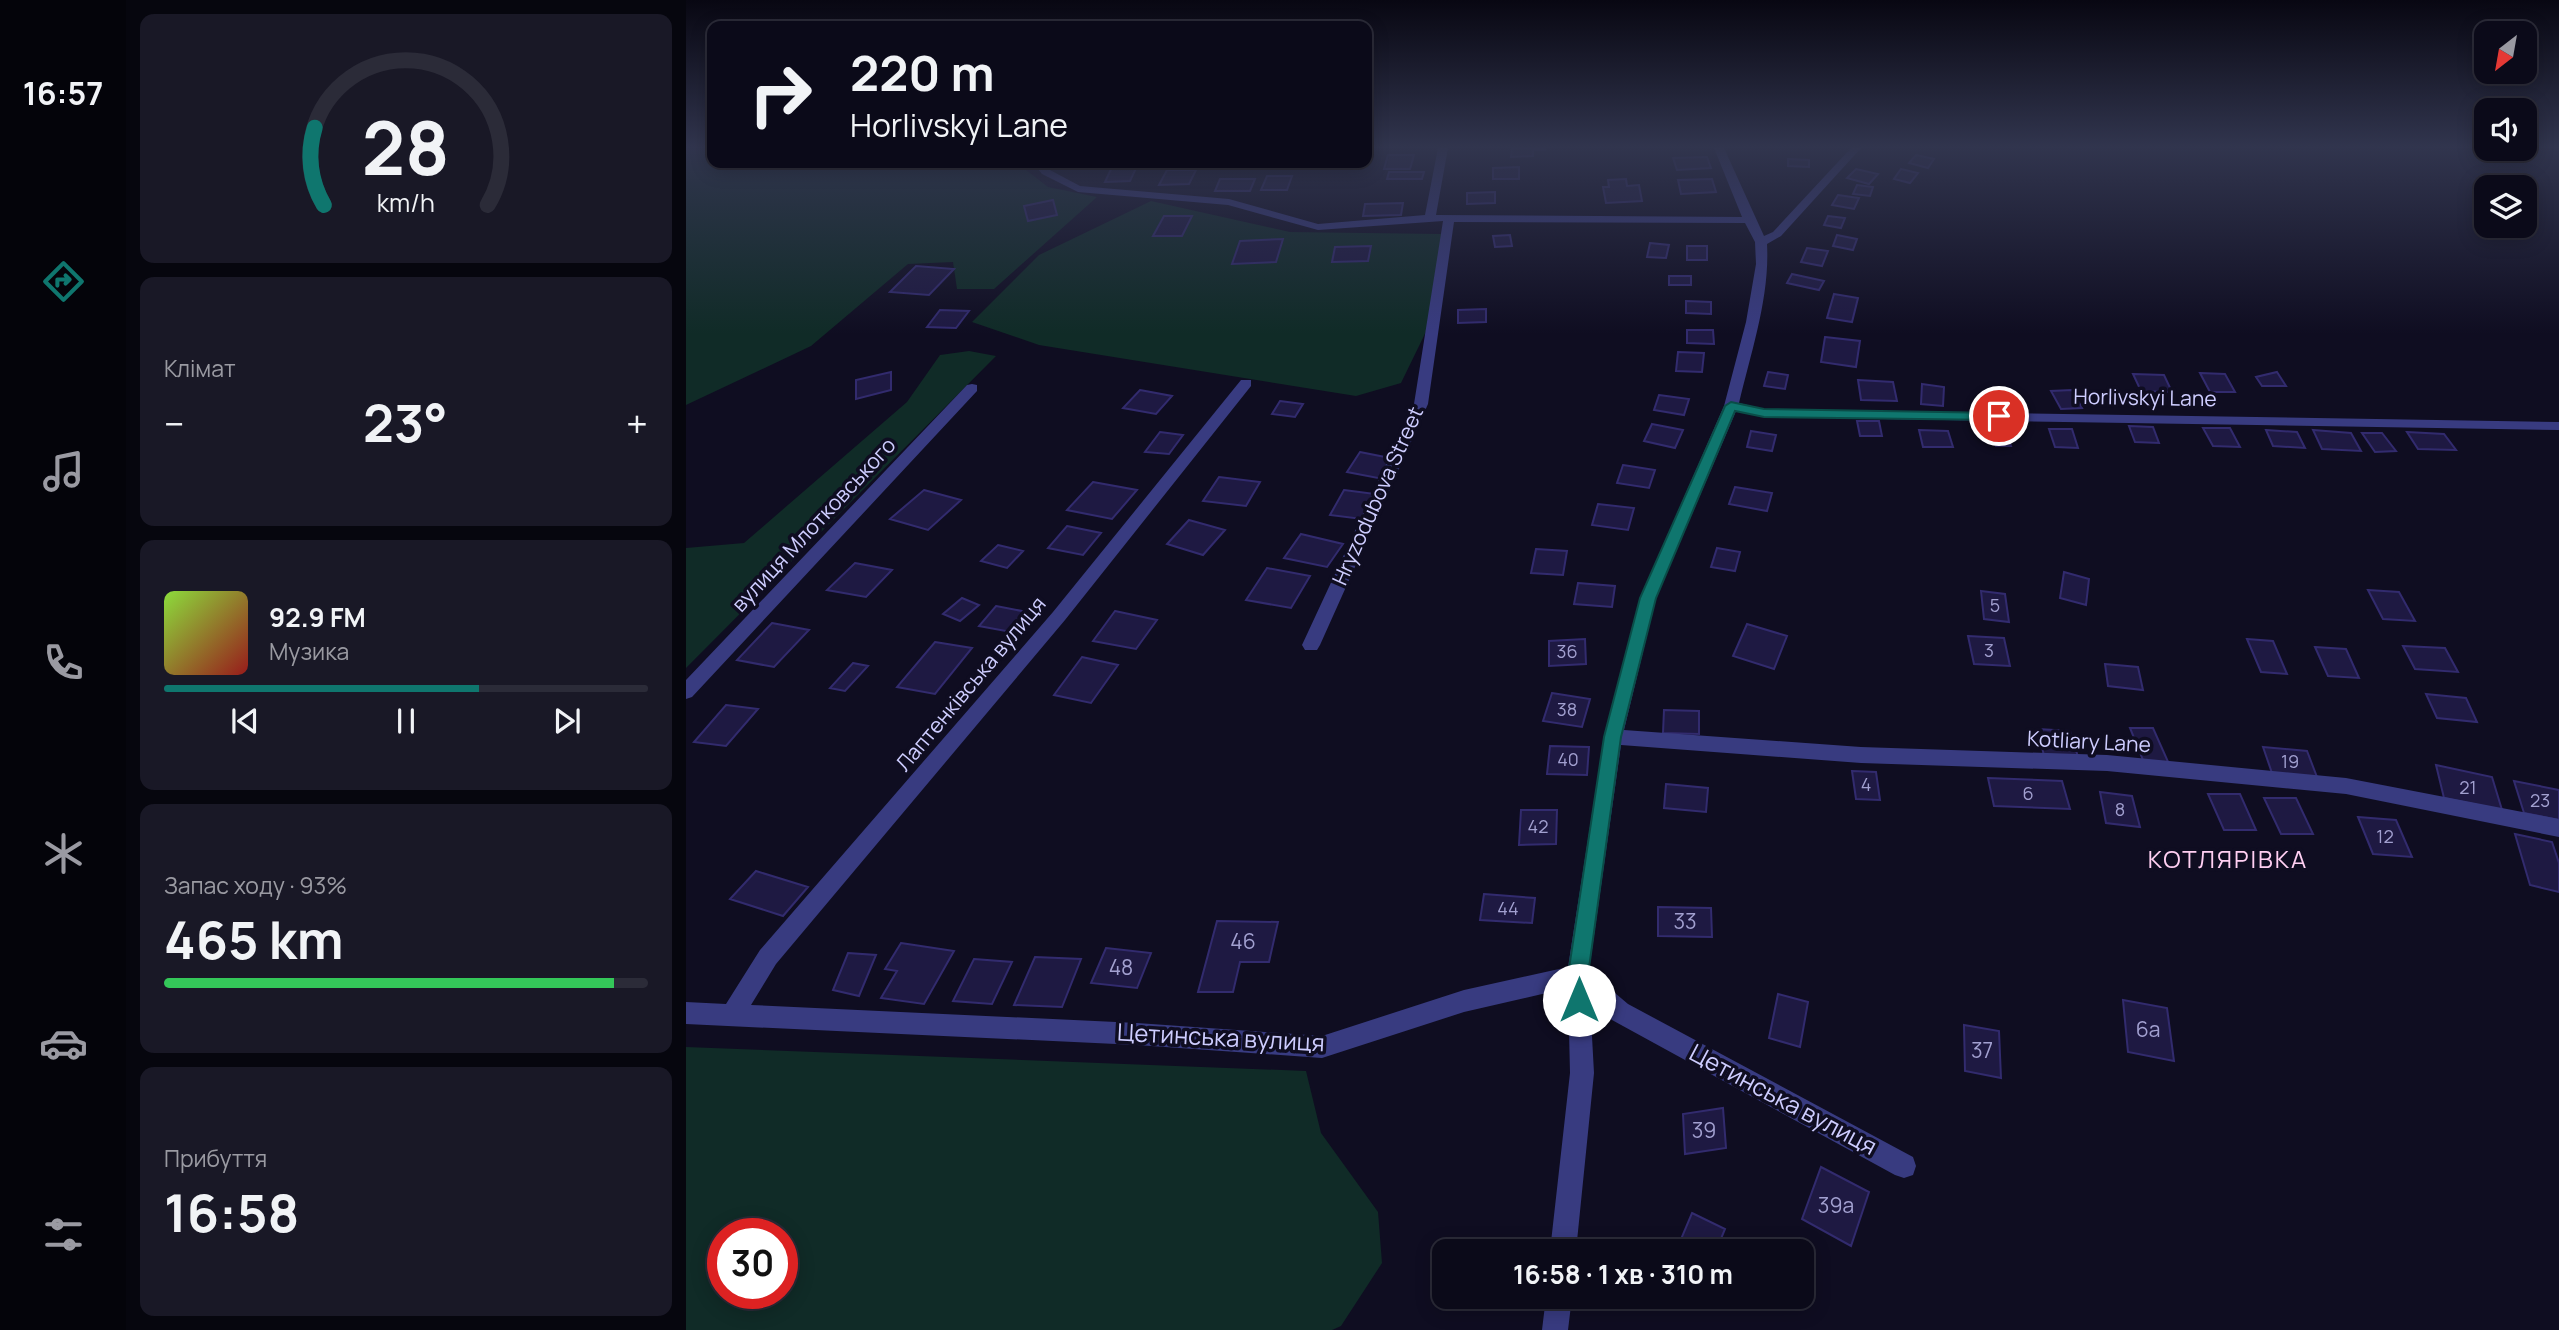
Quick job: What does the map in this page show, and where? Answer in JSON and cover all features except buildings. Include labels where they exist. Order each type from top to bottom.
[{"type":"street","points":[[1258,210],[1318,227],[1430,218],[1749,220]]},
{"type":"street","points":[[1430,218],[1431,210]]},
{"type":"street","points":[[1564,1239],[1582,1073],[1578,975],[1613,737],[1648,598],[1731,406],[1752,322],[1762,264],[1761,242],[1745,210]]},
{"type":"street","points":[[1761,242],[1777,234],[1799,210]]},
{"type":"street","name":"Hryzodubova Street","points":[[1311,645],[1421,404],[1449,218]]},
{"type":"street","name":"Лаптенківська вулиця","points":[[732,1015],[768,957],[1059,616],[1246,383]]},
{"type":"street","name":"вулиця Млотковського","points":[[686,692],[972,388]]},
{"type":"street","name":"Horlivskyi Lane","points":[[1731,406],[1764,413],[2559,426]]},
{"type":"street","name":"Kotliary Lane","points":[[1613,737],[1861,755],[2107,763],[2346,786],[2559,828]]},
{"type":"street","name":"Цетинська вулиця","points":[[686,1013],[1137,1034],[1322,1047],[1464,1001],[1578,975],[1620,1012],[1904,1166]]},
{"type":"street","points":[[1555,1330],[1558,1309]]},
{"type":"green space","points":[[686,210],[1082,210],[994,289],[957,289],[953,262],[908,264],[811,346],[686,405]]},
{"type":"green space","points":[[1132,210],[1192,210],[1290,232],[1441,234],[1438,307],[1401,383],[1356,396],[1039,345],[972,322],[1039,255]]},
{"type":"green space","points":[[969,351],[996,356],[686,668],[686,548],[744,543],[907,402],[940,355]]},
{"type":"green space","points":[[686,1047],[1306,1071],[1321,1133],[1378,1212],[1382,1263],[1341,1326],[1332,1330],[686,1330]]},
{"type":"district","name":"КОТЛЯРІВКА","points":[[2228,860]]},
{"type":"route","points":[[1579,1000],[1578,975],[1613,737],[1648,598],[1731,406],[1764,413],[1999,416]]}]
